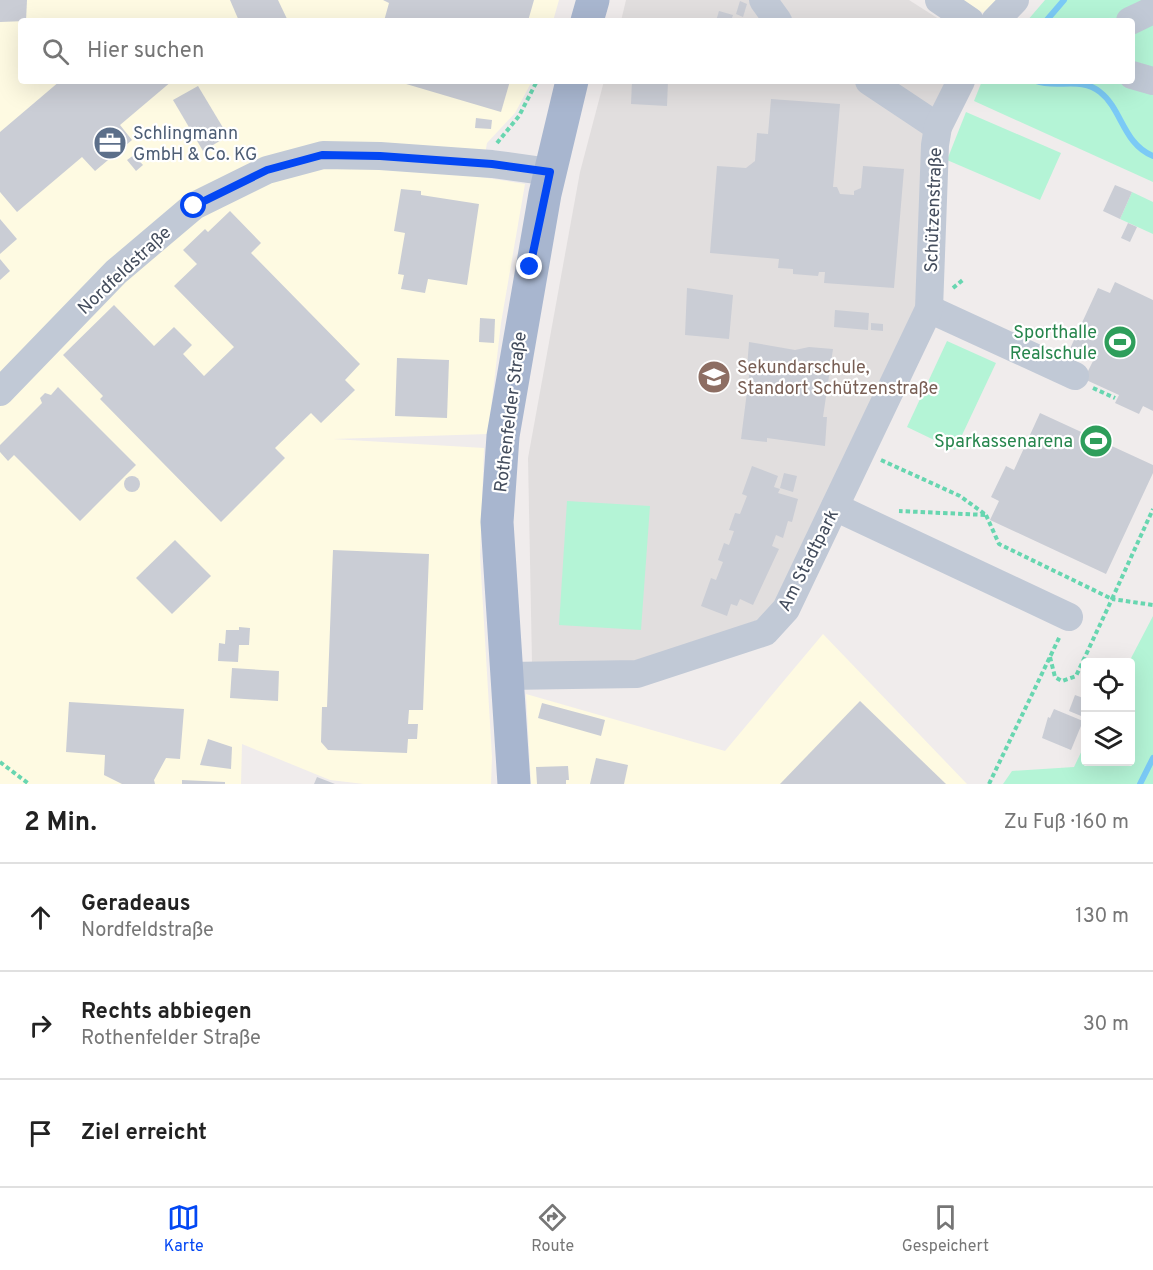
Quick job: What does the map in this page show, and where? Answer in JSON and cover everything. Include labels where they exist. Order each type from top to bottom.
[{"type":"main road","points":[[588,18],[594,0]]},
{"type":"main road","name":"Rothenfelder Straße","points":[[514,784],[505,676],[497,522],[502,436],[530,267],[571,84]]},
{"type":"street","points":[[763,0],[776,18]]},
{"type":"street","points":[[939,0],[966,18]]},
{"type":"street","points":[[998,18],[1015,0]]},
{"type":"street","points":[[1135,19],[1153,10]]},
{"type":"street","points":[[1135,76],[1153,81]]},
{"type":"street","points":[[874,84],[938,127]]},
{"type":"street","name":"Schützenstraße","points":[[929,309],[935,145],[938,127],[960,84]]},
{"type":"street","name":"Nordfeldstraße","points":[[0,392],[117,272],[194,206],[267,170],[322,155],[380,156],[492,164],[550,172]]},
{"type":"street","points":[[929,309],[1075,376]]},
{"type":"street","name":"Am Stadtpark","points":[[505,676],[637,674],[765,632],[786,609],[929,309]]},
{"type":"street","points":[[835,507],[1069,616]]},
{"type":"path","points":[[492,164],[497,141],[519,116],[535,84]]},
{"type":"path","points":[[861,451],[960,496],[986,515],[999,544],[1112,599],[1153,605]]},
{"type":"path","points":[[1043,672],[1062,681],[1076,676],[1153,509]]},
{"type":"path","points":[[893,510],[986,515]]},
{"type":"path","points":[[989,784],[1069,616]]},
{"type":"path","points":[[1050,656],[1055,677]]},
{"type":"path","points":[[0,762],[29,784]]},
{"type":"shaded area","points":[[0,0],[559,0],[554,18],[18,18],[18,84],[530,84],[515,113],[487,143],[481,177],[525,184],[501,323],[488,434],[333,439],[484,448],[480,556],[492,757],[491,784],[364,784],[330,780],[242,744],[241,784],[0,784]]},
{"type":"shaded area","points":[[626,0],[909,0],[937,18],[622,18]]},
{"type":"shaded area","points":[[963,0],[997,0],[983,13]]},
{"type":"shaded area","name":"Sekundarschule, Standort Schützenstraße","points":[[603,84],[946,84],[920,302],[791,578],[763,618],[631,666],[532,663],[528,458],[580,172]]},
{"type":"shaded area","points":[[823,634],[967,784],[531,784],[526,694],[725,751]]},
{"type":"green space","points":[[1045,0],[1152,0],[1118,18],[1030,18]]},
{"type":"green space","points":[[1153,17],[1153,76],[1135,70],[1135,26]]},
{"type":"green space","points":[[1135,83],[1153,88],[1153,182],[974,101],[981,84]]},
{"type":"green space","points":[[966,112],[1061,153],[1040,200],[947,160]]},
{"type":"green space","points":[[1132,192],[1153,202],[1153,234],[1120,219]]},
{"type":"green space","points":[[947,341],[996,363],[955,450],[907,427]]},
{"type":"green space","points":[[567,501],[650,506],[641,630],[559,625]]},
{"type":"green space","points":[[1153,616],[1153,784],[1003,784],[1012,771],[1074,767],[1081,752],[1081,766],[1135,766],[1135,658],[1131,658]]},
{"type":"building","points":[[0,0],[27,0],[26,18],[18,18],[18,21],[0,22]]},
{"type":"building","points":[[230,0],[278,0],[287,18],[238,18]]},
{"type":"building","points":[[383,0],[534,0],[529,18],[385,18],[389,3]]},
{"type":"building","points":[[740,1],[747,4],[743,17],[736,14]]},
{"type":"building","points":[[719,11],[733,15],[732,18],[717,18]]},
{"type":"building","points":[[56,84],[168,84],[120,125],[132,140],[95,171],[82,157],[17,212],[0,192],[0,132]]},
{"type":"building","points":[[406,84],[509,84],[501,112]]},
{"type":"building","points":[[632,84],[668,84],[667,106],[631,104]]},
{"type":"building","points":[[198,86],[228,136],[203,151],[173,100]]},
{"type":"building","points":[[771,99],[840,104],[833,187],[837,187],[840,194],[854,195],[854,191],[861,188],[863,166],[904,169],[894,288],[824,283],[825,272],[819,272],[818,276],[793,274],[793,269],[778,268],[779,259],[710,253],[717,166],[746,168],[755,161],[757,133],[768,134]]},
{"type":"building","points":[[476,118],[492,120],[491,129],[475,128]]},
{"type":"building","points":[[134,155],[143,165],[136,171],[127,160]]},
{"type":"building","points":[[1115,185],[1132,192],[1120,219],[1103,211]]},
{"type":"building","points":[[401,189],[421,191],[421,195],[479,204],[467,285],[428,279],[425,293],[401,289],[404,275],[398,274],[405,233],[394,231]]},
{"type":"building","points":[[230,211],[261,243],[251,253],[360,364],[345,380],[355,390],[321,423],[311,413],[275,448],[285,458],[221,522],[100,399],[103,396],[63,355],[114,305],[154,346],[174,327],[192,345],[183,354],[204,376],[234,347],[174,286],[197,264],[183,250],[205,229],[208,232]]},
{"type":"building","points":[[0,219],[17,239],[0,254]]},
{"type":"building","points":[[1128,223],[1137,227],[1130,242],[1121,238]]},
{"type":"building","points":[[0,259],[10,271],[0,280]]},
{"type":"building","points":[[1115,282],[1153,300],[1153,411],[1143,406],[1139,414],[1115,403],[1119,395],[1084,379],[1094,359],[1083,354],[1081,359],[1068,353],[1098,288],[1110,293]]},
{"type":"building","points":[[687,288],[733,295],[729,339],[685,335]]},
{"type":"building","points":[[835,310],[869,313],[868,330],[834,327]]},
{"type":"building","points":[[480,318],[495,319],[494,343],[479,342]]},
{"type":"building","points":[[871,323],[883,324],[883,331],[871,330]]},
{"type":"building","points":[[749,342],[795,350],[809,347],[833,349],[823,417],[827,417],[825,446],[767,438],[767,442],[741,439],[750,368],[747,368]]},
{"type":"building","points":[[397,358],[449,360],[447,418],[395,416]]},
{"type":"building","points":[[58,387],[136,465],[80,521],[14,455],[8,461],[0,452],[0,445],[42,403],[40,398],[45,393],[51,395]]},
{"type":"building","points":[[1040,413],[1153,465],[1153,473],[1106,574],[990,520],[999,501],[991,497],[1006,466],[1014,470]]},
{"type":"building","points":[[752,466],[778,476],[774,487],[780,489],[778,493],[798,499],[792,522],[788,521],[783,538],[776,535],[772,546],[779,549],[753,605],[740,599],[737,606],[731,604],[727,616],[701,606],[711,578],[716,580],[723,562],[718,560],[724,543],[729,545],[734,531],[729,530],[735,513],[740,514],[747,496],[742,494]]},
{"type":"building","points":[[784,473],[797,476],[793,492],[780,488]]},
{"type":"building","points":[[129,476],[135,476],[140,484],[138,490],[129,492],[124,487],[124,481]]},
{"type":"building","points":[[175,540],[211,576],[172,614],[136,578]]},
{"type":"building","points":[[333,550],[429,554],[423,710],[409,710],[408,724],[418,724],[417,739],[408,739],[407,753],[328,750],[321,742],[322,707],[327,707]]},
{"type":"building","points":[[239,627],[250,628],[249,645],[239,645],[238,662],[218,661],[219,643],[225,644],[226,630],[239,630]]},
{"type":"building","points":[[232,668],[279,671],[278,701],[230,698]]},
{"type":"building","points":[[1075,695],[1081,697],[1081,716],[1069,711]]},
{"type":"building","points":[[860,701],[946,784],[780,784]]},
{"type":"building","points":[[69,702],[184,709],[180,759],[166,758],[154,780],[155,784],[122,784],[104,775],[105,755],[66,752]]},
{"type":"building","points":[[542,703],[605,720],[601,736],[538,718]]},
{"type":"building","points":[[1054,709],[1081,720],[1071,750],[1042,738],[1048,717],[1050,718]]},
{"type":"building","points":[[208,739],[232,747],[231,769],[200,765]]},
{"type":"building","points":[[596,758],[628,765],[624,784],[590,784]]},
{"type":"building","points":[[568,766],[569,780],[566,780],[566,784],[537,784],[536,767]]},
{"type":"building","points":[[317,777],[335,784],[314,784]]},
{"type":"building","points":[[182,780],[225,782],[225,784],[182,784]]},
{"type":"waterway","points":[[1049,18],[1064,0]]},
{"type":"waterway","points":[[1052,84],[1077,84]]},
{"type":"waterway","points":[[1077,84],[1093,87],[1100,92],[1113,107],[1135,143],[1143,151],[1153,156]]},
{"type":"waterway","points":[[1140,784],[1153,758]]},
{"type":"place","name":"Schlingmann GmbH & Co. KG","points":[[110,143]]},
{"type":"place","name":"Sporthalle Realschule","points":[[1120,342]]},
{"type":"place","name":"Sekundarschule, Standort Schützenstraße","points":[[714,377]]},
{"type":"place","name":"Sparkassenarena","points":[[1096,441]]},
{"type":"route","points":[[194,206],[267,170],[322,155],[380,156],[492,164],[550,172],[530,267]]}]
